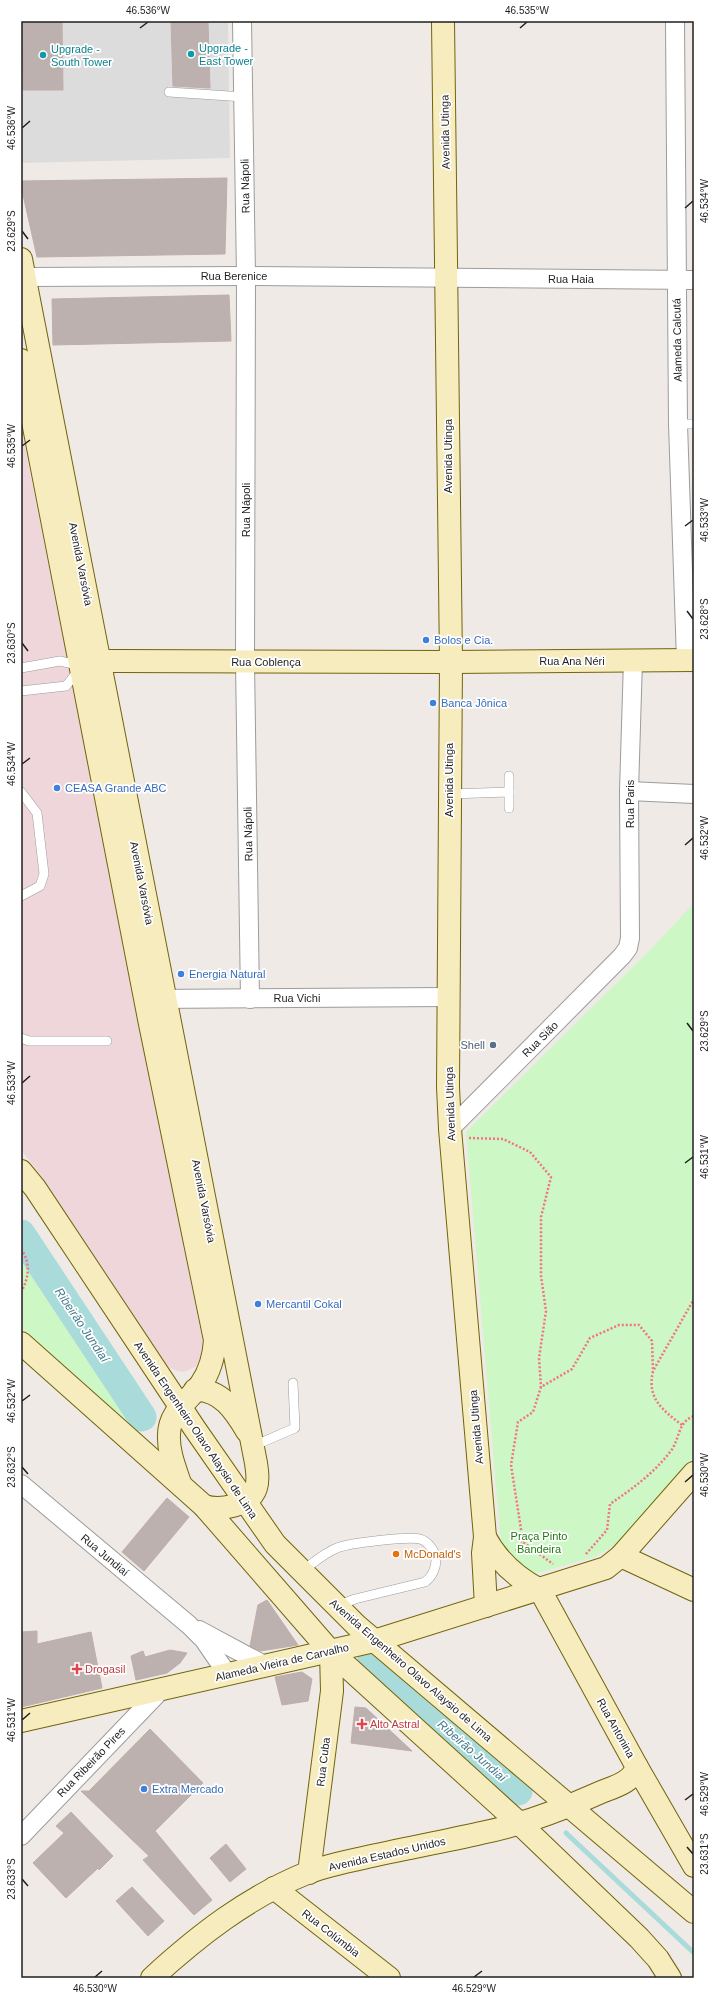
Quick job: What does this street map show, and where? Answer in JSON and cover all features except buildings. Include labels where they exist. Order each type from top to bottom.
[{"type":"main road","name":"Avenida Utinga","points":[[443,21],[451,662],[449,794],[450,997],[448,1087],[450,1134],[486,1537],[483,1553],[486,1606]]},
{"type":"main road","name":"Avenida Varsóvia","points":[[22,271],[91,664],[155,999],[215,1340],[214,1352],[210,1367],[195,1390],[180,1407],[171,1422],[169,1435],[172,1457],[180,1483]]},
{"type":"main road","name":"Avenida Varsóvia","points":[[21,360],[91,664]]},
{"type":"main road","name":"Rua Ana Néri","points":[[451,662],[690,660]]},
{"type":"main road","name":"Rua Coblença","points":[[91,664],[451,662]]},
{"type":"main road","name":"Avenida Varsóvia","points":[[155,999],[252,1442],[258,1476],[256,1488],[244,1501]]},
{"type":"main road","name":"Avenida Engenheiro Olavo Alaysio de Lima","points":[[21,1171],[35,1188],[180,1407],[275,1544],[336,1607],[374,1641],[694,1912]]},
{"type":"main road","points":[[21,1343],[180,1483],[204,1506],[331,1652],[519,1823],[639,1938],[658,1959],[670,1978]]},
{"type":"main road","points":[[195,1390],[213,1392],[224,1400],[236,1414],[252,1442]]},
{"type":"main road","points":[[540,1590],[606,1568],[621,1556],[694,1473]]},
{"type":"main road","points":[[204,1506],[218,1508],[236,1505],[244,1501]]},
{"type":"main road","name":"Avenida Utinga","points":[[486,1537],[493,1551],[506,1565],[540,1590]]},
{"type":"main road","points":[[621,1556],[694,1590]]},
{"type":"main road","name":"Alameda Vieira de Carvalho","points":[[21,1721],[331,1652],[374,1641],[540,1590]]},
{"type":"main road","name":"Rua Antonina","points":[[540,1590],[637,1767],[693,1861]]},
{"type":"main road","name":"Rua Cuba","points":[[309,1873],[332,1692],[331,1652]]},
{"type":"main road","name":"Avenida Estados Unidos","points":[[152,1978],[186,1947],[217,1924],[274,1888],[309,1873],[351,1861],[418,1845],[482,1833],[519,1823],[570,1806],[628,1781],[637,1767]]},
{"type":"main road","name":"Rua Colúmbia","points":[[274,1888],[389,1978]]},
{"type":"street","name":"Rua Nápoli","points":[[242,21],[246,276],[245,662],[250,998]]},
{"type":"street","name":"Alameda Calcutá","points":[[674,21],[685,280],[690,660]]},
{"type":"street","name":"Rua Berenice","points":[[22,271],[246,276],[447,278]]},
{"type":"street","name":"Rua Haia","points":[[447,278],[685,280]]},
{"type":"street","name":"Rua Paris","points":[[628,948],[630,938],[629,791],[633,660]]},
{"type":"street","points":[[629,791],[694,794]]},
{"type":"street","name":"Rua Sião","points":[[450,1134],[628,948]]},
{"type":"street","name":"Rua Vichi","points":[[155,999],[450,997]]},
{"type":"street","name":"Rua Jundiaí","points":[[21,1484],[189,1625],[204,1640],[228,1675]]},
{"type":"street","name":"Rua Jundiaí","points":[[189,1625],[266,1666]]},
{"type":"street","name":"Rua Ribeirão Pires","points":[[21,1836],[162,1689]]},
{"type":"lane","points":[[169,92],[244,97]]},
{"type":"lane","points":[[21,668],[60,661],[91,664]]},
{"type":"lane","points":[[21,692],[66,686],[91,664]]},
{"type":"lane","points":[[509,776],[510,808]]},
{"type":"lane","points":[[21,792],[37,813],[44,874],[40,886],[21,896]]},
{"type":"lane","points":[[449,794],[509,792]]},
{"type":"lane","points":[[21,1038],[29,1041],[107,1041]]},
{"type":"lane","points":[[252,1442],[296,1428],[293,1383]]},
{"type":"lane","points":[[301,1572],[318,1559],[338,1548],[357,1544],[418,1539],[429,1544],[434,1552],[435,1565],[430,1578],[426,1582],[355,1599],[336,1607]]},
{"type":"path","points":[[450,1134],[503,1139],[530,1152],[552,1177],[541,1217],[541,1276],[546,1312],[539,1358],[541,1387],[533,1412],[518,1422],[511,1465],[523,1542],[551,1564],[558,1562]]},
{"type":"path","points":[[21,1249],[26,1255],[28,1269],[21,1292]]},
{"type":"path","points":[[682,1425],[664,1411],[653,1396],[650,1383],[653,1371],[694,1299]]},
{"type":"path","points":[[541,1387],[572,1370],[590,1338],[619,1325],[639,1325],[652,1341],[653,1371]]},
{"type":"path","points":[[580,1556],[588,1553],[607,1530],[610,1504],[641,1483],[670,1452],[676,1442],[682,1425],[687,1419],[694,1416]]},
{"type":"path","points":[[506,1565],[523,1542]]},
{"type":"shaded area","points":[[21,21],[228,21],[230,158],[21,163]]},
{"type":"shaded area","name":"CEASA Grande ABC","points":[[21,427],[203,1343],[200,1360],[195,1367],[184,1372],[177,1371],[167,1366],[42,1176],[21,1150]]},
{"type":"green space","name":"Praça Pinto Bandeira","points":[[694,903],[694,1456],[619,1543],[594,1557],[534,1574],[517,1562],[508,1553],[504,1547],[500,1534],[466,1132],[655,945]]},
{"type":"green space","points":[[21,1246],[132,1416],[128,1422],[21,1327]]},
{"type":"waterway","name":"Ribeirão Jundiaí","points":[[21,1234],[142,1417]]},
{"type":"waterway","name":"Ribeirão Jundiaí","points":[[371,1664],[518,1791]]},
{"type":"waterway","name":"Ribeirão Jundiaí","points":[[566,1833],[694,1953]]},
{"type":"place","name":"Upgrade - East Tower","points":[[191,54]]},
{"type":"place","name":"Upgrade - South Tower","points":[[43,55]]},
{"type":"place","name":"Bolos e Cia.","points":[[426,640]]},
{"type":"place","name":"Banca Jônica","points":[[433,703]]},
{"type":"place","name":"CEASA Grande ABC","points":[[57,788]]},
{"type":"place","name":"Energia Natural","points":[[181,974]]},
{"type":"place","name":"Shell","points":[[493,1045]]},
{"type":"place","name":"Mercantil Cokal","points":[[258,1304]]},
{"type":"place","name":"McDonald's","points":[[396,1554]]},
{"type":"place","name":"Drogasil","points":[[77,1669]]},
{"type":"place","name":"Alto Astral","points":[[362,1724]]},
{"type":"place","name":"Extra Mercado","points":[[144,1789]]}]
